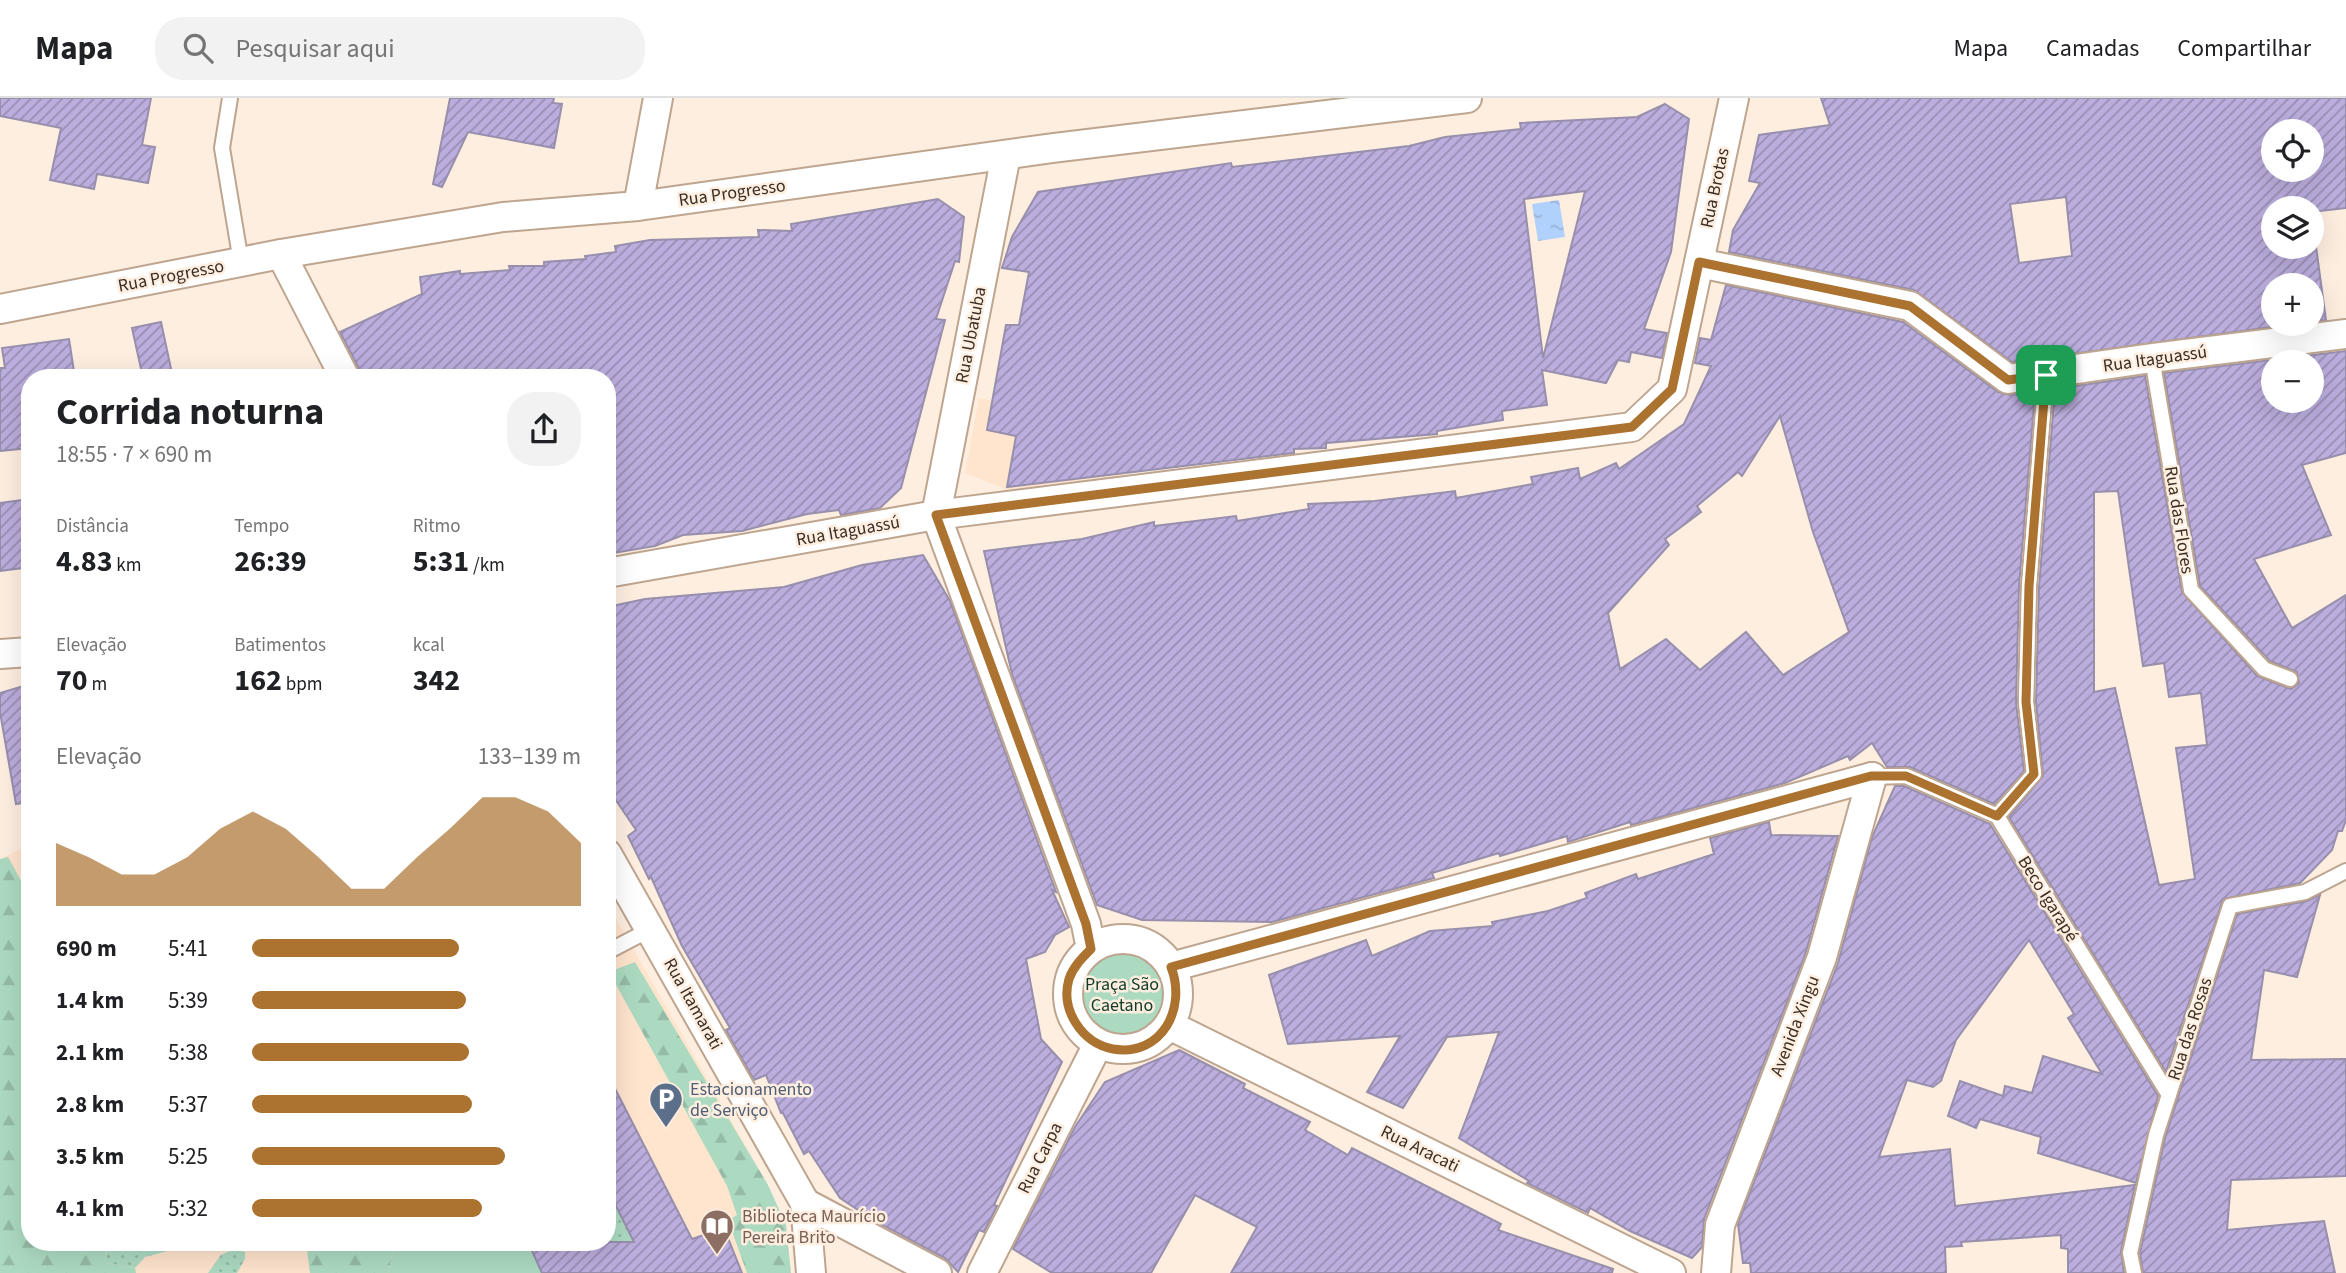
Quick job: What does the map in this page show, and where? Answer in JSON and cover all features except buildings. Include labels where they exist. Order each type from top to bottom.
[{"type":"street","points":[[638,206],[658,98]]},
{"type":"street","name":"Rua Progresso","points":[[0,309],[281,254],[503,217],[638,206],[1381,103],[1467,98]]},
{"type":"street","name":"Rua Brotas","points":[[1632,427],[1672,389],[1734,98]]},
{"type":"street","name":"Rua Ubatuba","points":[[936,515],[1006,155]]},
{"type":"street","points":[[281,254],[340,369]]},
{"type":"street","name":"Rua Itaguassú","points":[[1699,262],[1910,306],[2008,380],[2152,358],[2346,334]]},
{"type":"street","name":"Rua Itaguassú","points":[[616,571],[936,515],[1632,427]]},
{"type":"street","points":[[936,515],[1081,912],[1091,949]]},
{"type":"street","points":[[0,654],[21,653]]},
{"type":"street","points":[[1171,967],[1871,776]]},
{"type":"street","name":"Avenida Xingu","points":[[1716,1273],[1720,1225],[1822,957],[1871,776]]},
{"type":"street","name":"Rua Itamarati","points":[[616,869],[806,1203],[811,1273]]},
{"type":"street","points":[[1126,939],[1152,948],[1171,967],[1178,997],[1169,1025],[1158,1037],[1129,1049],[1097,1044],[1082,1032],[1071,1017],[1067,998],[1072,972],[1091,949],[1108,941],[1126,939]]},
{"type":"street","name":"Rua Aracati","points":[[1169,1025],[1671,1273]]},
{"type":"street","name":"Rua Carpa","points":[[982,1273],[1097,1044]]},
{"type":"street","points":[[806,1203],[937,1273]]},
{"type":"lane","points":[[230,98],[222,148],[241,262]]},
{"type":"lane","name":"Rua das Flores","points":[[2152,358],[2191,590],[2264,669],[2290,679]]},
{"type":"lane","points":[[1871,776],[1906,776],[1997,816],[2034,774],[2026,702],[2029,586],[2046,375]]},
{"type":"lane","name":"Beco Igarapé","points":[[1997,816],[2169,1096]]},
{"type":"lane","name":"Rua das Rosas","points":[[2134,1273],[2130,1253],[2155,1135],[2230,906],[2305,892],[2346,871]]},
{"type":"lane","points":[[616,947],[651,929]]},
{"type":"shaded area","points":[[979,398],[1111,426],[1125,486],[1016,493],[965,473]]},
{"type":"shaded area","points":[[21,848],[21,1251],[616,1251],[616,919],[768,1185],[786,1225],[791,1273],[0,1273],[0,859]]},
{"type":"green space","points":[[8,857],[21,881],[21,1251],[105,1251],[106,1263],[135,1268],[136,1273],[0,1273],[0,859]]},
{"type":"green space","name":"Praça São Caetano","points":[[1122,946],[1140,949],[1156,960],[1167,976],[1170,994],[1167,1012],[1156,1028],[1140,1039],[1122,1042],[1104,1039],[1088,1028],[1077,1012],[1074,994],[1077,976],[1088,960],[1104,949]]},
{"type":"green space","points":[[635,962],[768,1185],[786,1225],[791,1273],[747,1273],[728,1220],[737,1215],[727,1186],[616,985],[616,969]]},
{"type":"green space","points":[[616,1207],[642,1260],[616,1247]]},
{"type":"green space","points":[[105,1251],[168,1251],[145,1257],[135,1268],[106,1263]]},
{"type":"green space","points":[[230,1251],[243,1251],[245,1259],[237,1273],[208,1273],[221,1255]]},
{"type":"green space","points":[[307,1251],[393,1251],[388,1273],[310,1273]]},
{"type":"green space","points":[[393,1251],[532,1251],[542,1273],[388,1273]]},
{"type":"water","points":[[1559,200],[1565,237],[1538,241],[1532,204]]},
{"type":"place","name":"Estacionamento de Serviço","points":[[666,1129]]},
{"type":"place","name":"Biblioteca Maurício Pereira Brito","points":[[717,1256]]},
{"type":"route","points":[[1699,262],[1910,306],[2008,380],[2046,375],[2029,586],[2026,702],[2034,774],[1997,816],[1906,776],[1871,776],[1171,967],[1178,997],[1175,1012],[1169,1025],[1158,1037],[1144,1045],[1113,1049],[1097,1044],[1082,1032],[1071,1017],[1067,998],[1069,979],[1077,962],[1091,949],[1086,924],[936,515],[1632,427],[1672,389],[1699,262]]}]
